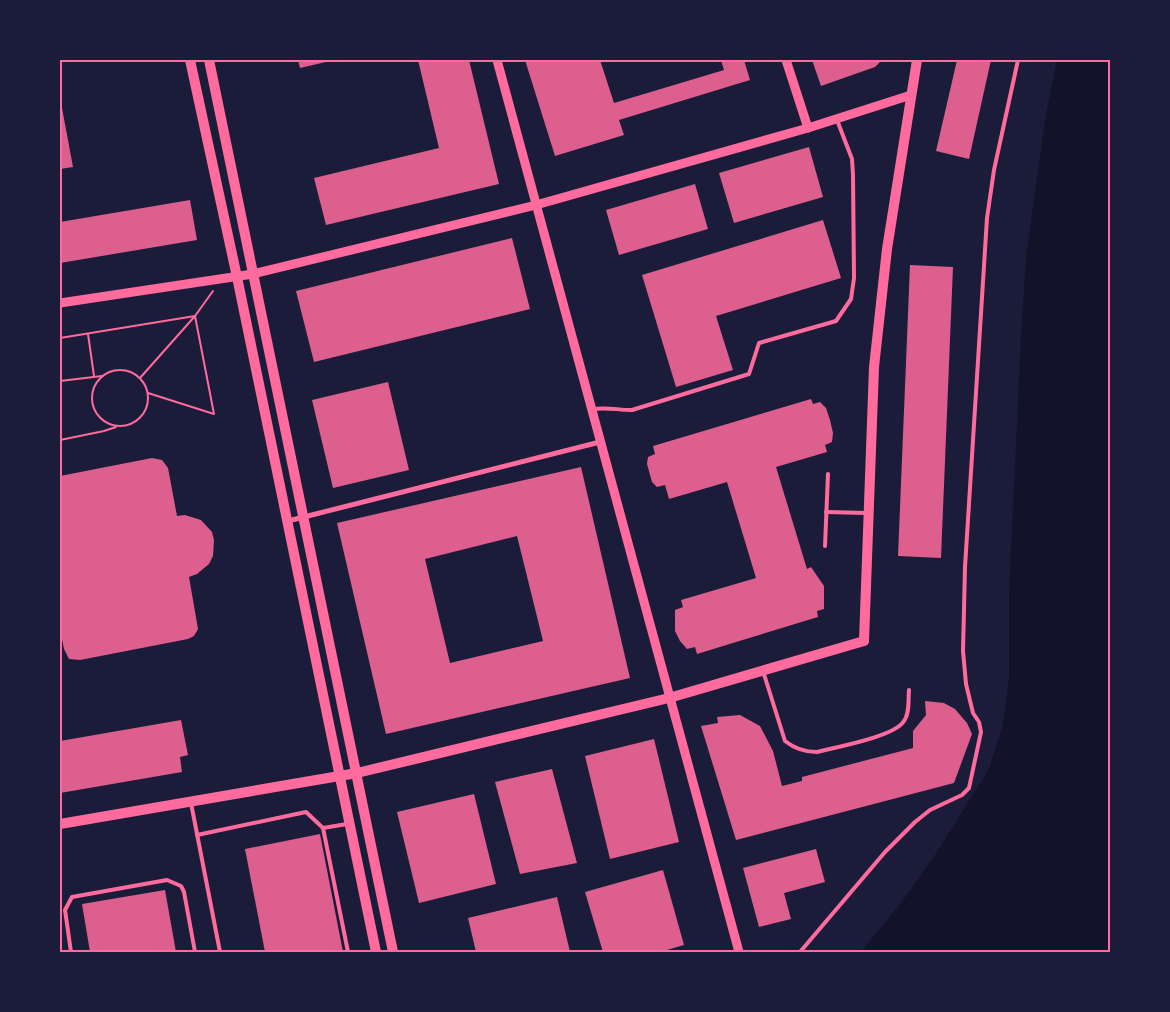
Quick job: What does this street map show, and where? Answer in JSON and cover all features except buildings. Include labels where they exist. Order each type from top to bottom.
[{"type":"main road","points":[[190,60],[238,277],[376,952]]},
{"type":"main road","points":[[209,60],[394,952]]},
{"type":"main road","points":[[60,824],[357,773],[669,698],[864,641],[867,513],[874,367],[880,306],[917,60]]},
{"type":"street","points":[[497,60],[739,952]]},
{"type":"street","points":[[786,60],[808,128]]},
{"type":"street","points":[[60,303],[253,274],[536,205],[808,128],[911,95]]},
{"type":"street","points":[[288,521],[600,442]]},
{"type":"lane","points":[[800,952],[885,852],[915,822],[930,810],[962,795],[969,788],[981,732],[979,722],[973,713],[966,684],[963,651],[965,567],[987,218],[994,170],[1018,60]]},
{"type":"lane","points":[[591,410],[608,407],[616,410],[632,410],[749,374],[759,343],[836,321],[842,314],[852,299],[854,278],[853,175],[852,159],[836,119]]},
{"type":"lane","points":[[825,546],[828,474]]},
{"type":"lane","points":[[826,512],[867,513]]},
{"type":"lane","points":[[764,671],[785,741],[794,748],[805,752],[816,752],[892,731],[904,721],[908,707],[909,690]]},
{"type":"lane","points":[[191,803],[220,952]]},
{"type":"lane","points":[[197,835],[306,812],[322,828],[348,952]]},
{"type":"lane","points":[[322,828],[350,824]]},
{"type":"lane","points":[[71,952],[64,910],[72,897],[167,880],[181,886],[184,892],[195,952]]},
{"type":"path","points":[[140,378],[195,316],[223,279]]},
{"type":"path","points":[[60,338],[195,316]]},
{"type":"path","points":[[148,393],[214,414],[195,316]]},
{"type":"path","points":[[88,334],[94,376]]},
{"type":"path","points":[[60,440],[132,423],[143,414],[148,400],[148,393],[140,378],[122,370],[108,372],[102,376],[93,388],[92,395],[94,409],[104,420],[117,426]]},
{"type":"path","points":[[60,382],[102,376]]},
{"type":"shaded area","points":[[1057,60],[1110,60],[1110,952],[861,952],[901,903],[935,855],[989,769],[1003,725],[1009,679],[1009,594],[1026,258],[1045,120]]}]
